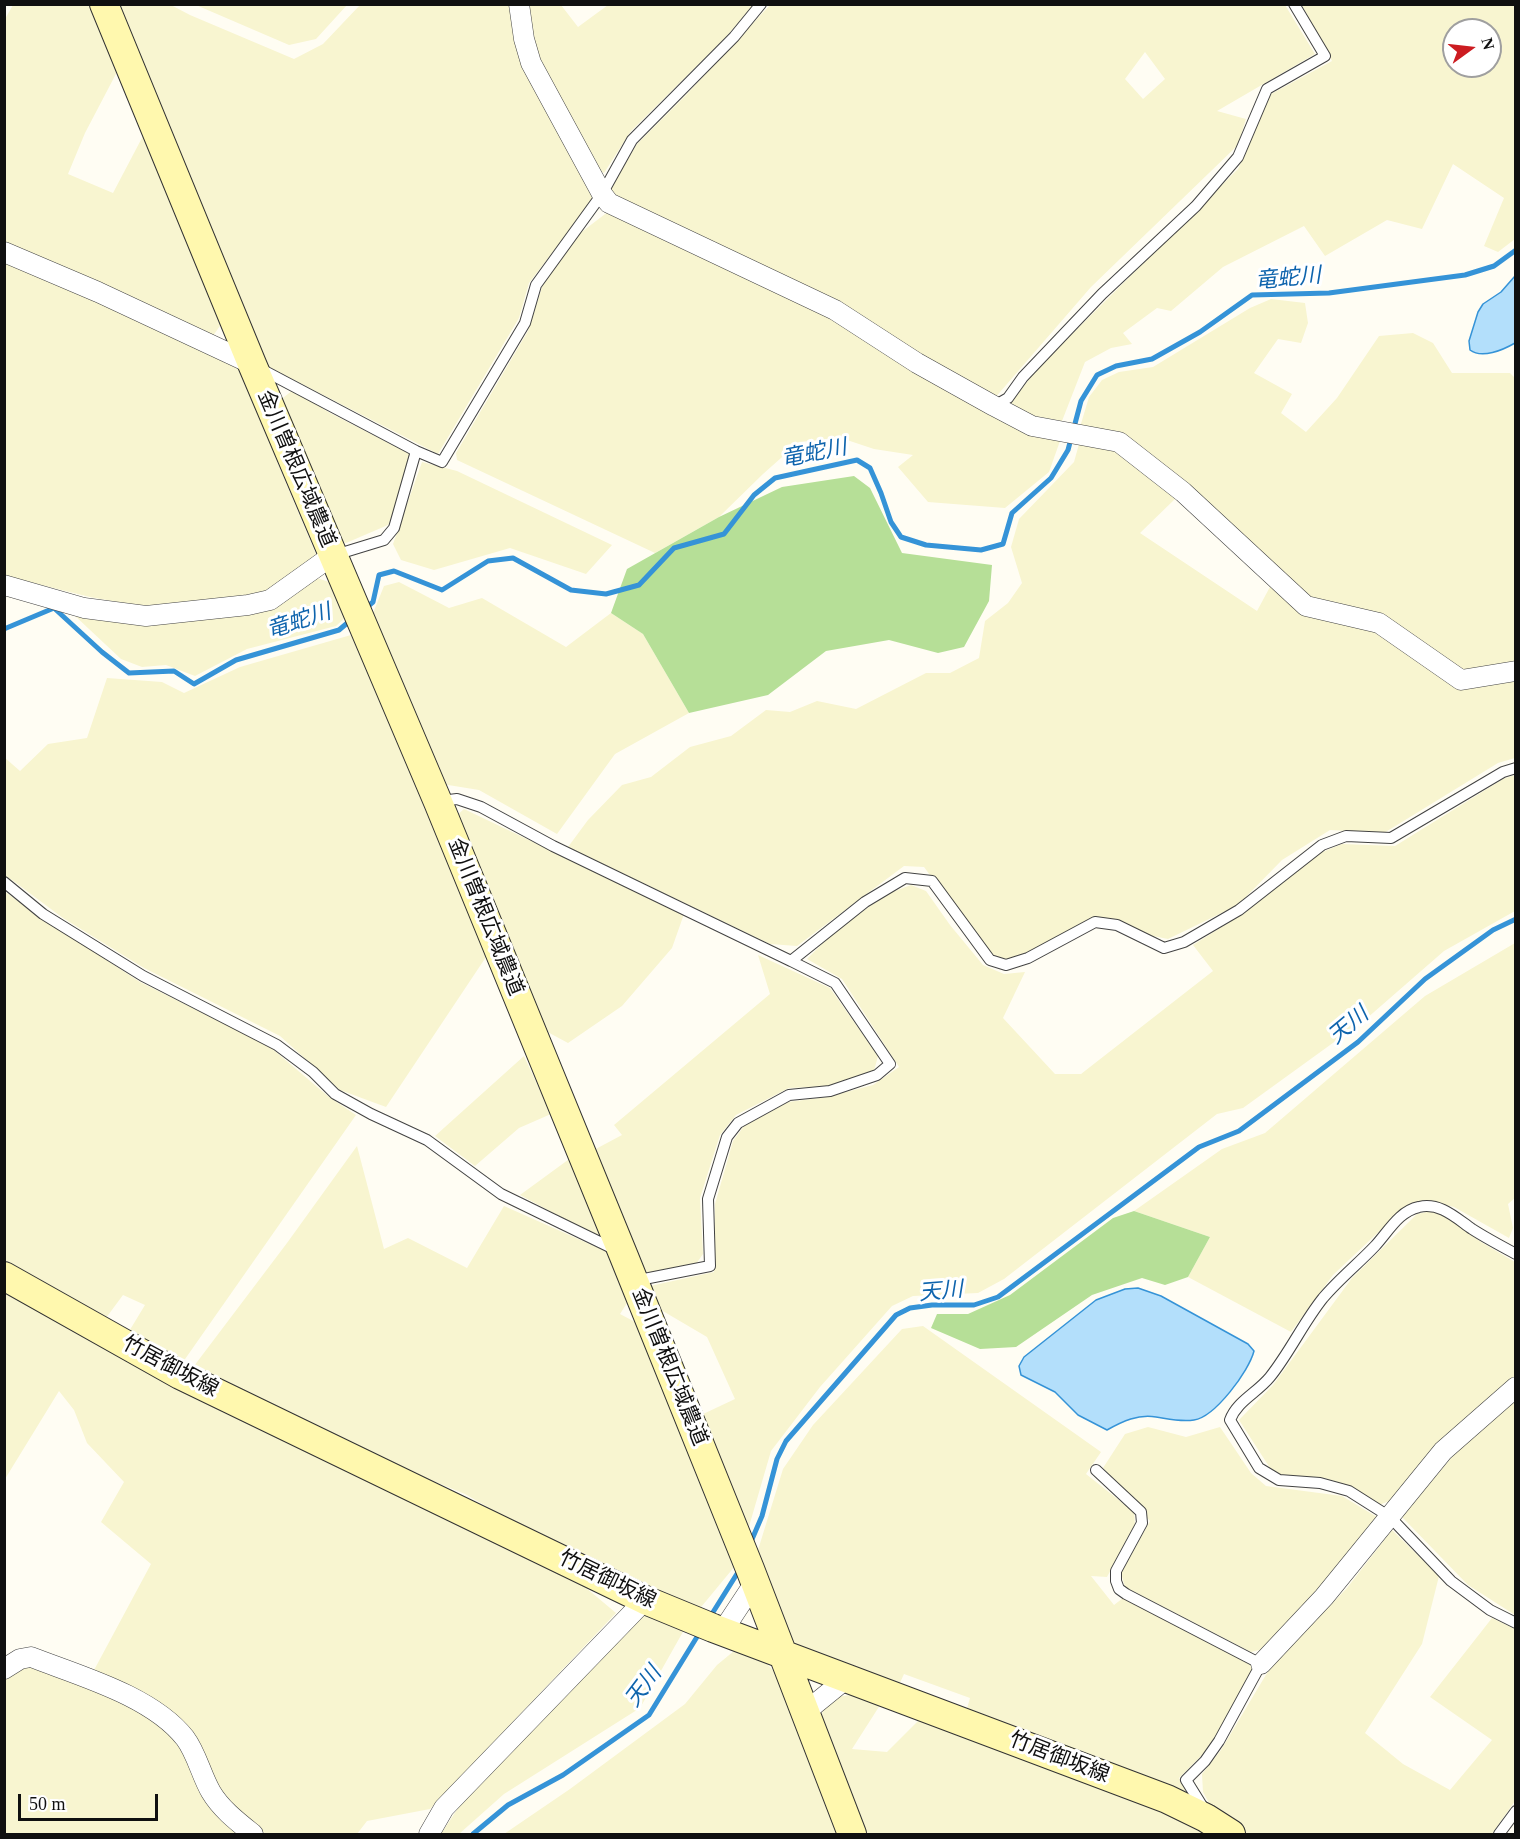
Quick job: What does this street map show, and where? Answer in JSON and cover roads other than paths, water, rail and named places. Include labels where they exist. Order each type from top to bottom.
[{"type":"street","name":"金川曽根広域農道","points":[[104,4],[252,364],[438,802],[623,1254],[738,1540],[852,1834]]},
{"type":"street","points":[[519,4],[524,39],[531,63],[609,203],[835,310],[917,363],[1032,426],[1119,442],[1183,492],[1306,606],[1378,623],[1461,680],[1515,671]]},
{"type":"street","points":[[4,252],[98,292],[252,364]]},
{"type":"street","points":[[4,585],[84,608],[146,616],[248,606],[270,600],[333,555]]},
{"type":"street","name":"竹居御坂線","points":[[4,1276],[180,1375],[645,1600],[708,1626],[1167,1799],[1206,1818],[1231,1834]]},
{"type":"street","points":[[1262,1664],[1324,1598],[1443,1451],[1515,1387]]},
{"type":"street","points":[[708,1626],[752,1576]]},
{"type":"street","points":[[429,1834],[444,1808],[645,1600]]},
{"type":"street","points":[[4,1669],[20,1659],[31,1657],[134,1698],[155,1710],[186,1739],[211,1792],[231,1816],[253,1834]]},
{"type":"street","points":[[804,1713],[847,1678]]},
{"type":"lane","points":[[252,364],[416,451],[442,462],[525,323],[537,285],[602,194],[632,140],[734,37],[760,4]]},
{"type":"lane","points":[[993,406],[1008,398],[1023,377],[1102,294],[1196,206],[1238,157],[1267,89],[1325,56],[1294,4]]},
{"type":"lane","points":[[333,555],[384,540],[394,528],[416,451]]},
{"type":"lane","points":[[791,961],[865,902],[905,878],[932,881],[990,960],[1006,964],[1028,958],[1095,922],[1117,925],[1164,948],[1184,942],[1239,910],[1322,845],[1346,836],[1391,838],[1503,772],[1515,768]]},
{"type":"lane","points":[[438,802],[457,799],[481,807],[553,846],[835,983],[890,1064],[877,1075],[830,1091],[789,1095],[738,1123],[727,1137],[708,1199],[710,1266],[634,1281]]},
{"type":"lane","points":[[4,882],[43,914],[143,976],[276,1045],[313,1072],[335,1094],[427,1140],[501,1194],[623,1254]]},
{"type":"lane","points":[[1515,1254],[1472,1229],[1453,1214],[1431,1206],[1418,1207],[1406,1212],[1324,1297],[1267,1380],[1234,1409],[1230,1420],[1259,1468],[1279,1480],[1320,1484],[1349,1491],[1390,1517],[1451,1581],[1490,1610],[1515,1623]]},
{"type":"lane","points":[[1096,1470],[1141,1512],[1142,1523],[1116,1571],[1119,1589],[1262,1664],[1220,1741],[1205,1761],[1186,1780],[1204,1806],[1206,1818]]},
{"type":"lane","points":[[1499,1834],[1515,1811]]},
{"type":"water","points":[[1515,276],[1515,343],[1499,351],[1486,354],[1475,353],[1470,350],[1469,341],[1478,312],[1483,304],[1501,292]]},
{"type":"water","points":[[1138,1288],[1161,1296],[1248,1344],[1254,1351],[1238,1381],[1212,1411],[1189,1421],[1149,1416],[1137,1417],[1107,1430],[1078,1415],[1055,1392],[1021,1375],[1019,1366],[1024,1357],[1096,1300],[1125,1289]]},
{"type":"waterway","name":"竜蛇川","points":[[366,608],[373,602],[379,575],[394,571],[442,590],[488,561],[513,558],[571,590],[606,594],[639,585],[674,548],[724,534],[754,495],[775,478],[857,460],[870,468],[891,522],[901,537],[926,545],[981,550],[1003,544],[1012,513],[1051,478],[1068,450],[1081,401],[1097,375],[1116,366],[1152,359],[1200,332],[1252,295],[1329,293],[1465,275],[1494,266],[1516,250]]},
{"type":"waterway","name":"竜蛇川","points":[[4,629],[54,608],[102,652],[129,673],[174,671],[194,684],[236,660],[339,630],[352,619]]},
{"type":"waterway","name":"天川","points":[[750,1544],[762,1516],[777,1459],[786,1441],[896,1315],[910,1308],[932,1305],[974,1305],[998,1297],[1199,1147],[1239,1131],[1358,1042],[1425,979],[1493,930],[1516,919]]},
{"type":"waterway","name":"天川","points":[[710,1617],[740,1569]]},
{"type":"waterway","name":"天川","points":[[473,1834],[508,1805],[563,1775],[649,1715],[700,1632]]}]
